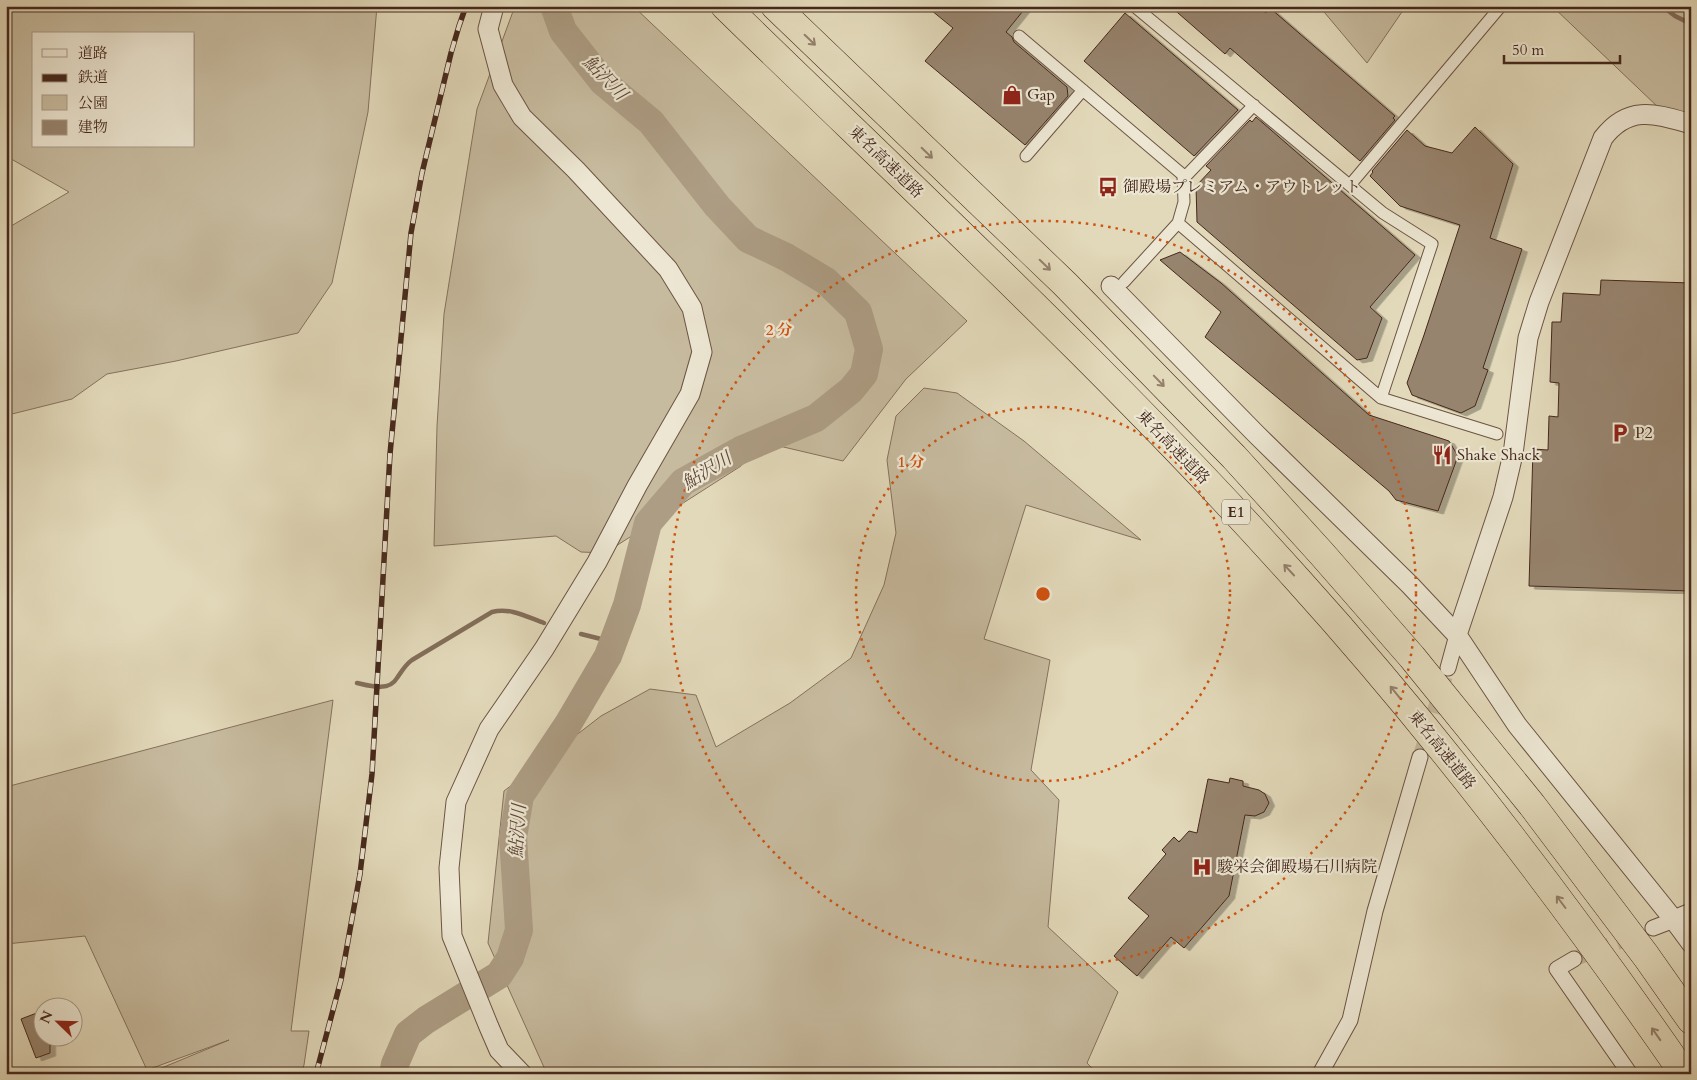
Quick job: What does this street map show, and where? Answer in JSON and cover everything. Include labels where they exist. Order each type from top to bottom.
[{"type":"highway","name":"東名高速道路","points":[[725,6],[1039,310],[1203,477],[1298,579],[1388,683],[1505,828],[1615,974],[1684,1074]]},
{"type":"highway","name":"E1","points":[[775,6],[1065,284],[1234,457],[1316,547],[1412,656],[1532,805],[1646,956],[1691,1020]]},
{"type":"street","points":[[494,6],[488,29],[504,85],[522,117],[576,170],[668,269],[692,308],[702,352],[690,394],[637,486],[598,562],[544,650],[489,729],[456,802],[449,868],[452,936],[499,1050],[522,1074]]},
{"type":"street","points":[[1134,6],[1383,213],[1432,244],[1381,398]]},
{"type":"street","points":[[1350,185],[1501,6]]},
{"type":"street","points":[[1019,36],[1183,175],[1184,202],[1178,223],[1117,284],[1256,434],[1410,585],[1457,635],[1517,725],[1682,916],[1691,944]]},
{"type":"street","points":[[1026,156],[1083,90]]},
{"type":"street","points":[[1183,179],[1254,105]]},
{"type":"street","points":[[1448,668],[1457,635],[1503,497],[1513,454],[1528,338],[1539,302],[1603,138],[1611,127],[1622,120],[1633,115],[1645,113],[1691,124]]},
{"type":"street","points":[[1178,223],[1381,398],[1496,434]]},
{"type":"street","points":[[1320,1074],[1350,1020],[1375,911],[1420,756]]},
{"type":"street","points":[[1653,928],[1682,916]]},
{"type":"street","points":[[1574,959],[1557,969],[1630,1074]]},
{"type":"green space","points":[[6,6],[377,6],[368,112],[332,283],[298,333],[176,361],[107,374],[72,399],[12,414],[6,402],[6,229],[69,192],[6,156]]},
{"type":"green space","points":[[515,6],[633,6],[967,321],[906,379],[843,461],[758,441],[741,466],[605,553],[581,552],[556,536],[434,546],[437,426],[444,314],[477,109]]},
{"type":"green space","points":[[1319,6],[1406,6],[1367,63]]},
{"type":"green space","points":[[1552,6],[1691,6],[1691,129],[1660,109]]},
{"type":"green space","points":[[924,388],[957,393],[1024,441],[1141,540],[1026,505],[984,639],[1050,660],[1031,770],[1059,800],[1048,927],[1118,992],[1087,1063],[1098,1074],[547,1074],[488,943],[504,791],[601,716],[650,689],[696,695],[716,747],[790,703],[851,658],[884,585],[896,533],[887,460],[896,416]]},
{"type":"green space","points":[[333,700],[291,1031],[309,1031],[301,1074],[147,1074],[229,1040],[147,1070],[85,936],[6,944],[6,787]]},
{"type":"building","points":[[926,6],[1027,6],[1006,32],[1012,37],[1014,42],[1067,87],[1068,96],[1025,145],[925,61],[953,28]]},
{"type":"building","points":[[1170,6],[1258,6],[1266,13],[1270,8],[1395,116],[1393,118],[1395,120],[1360,161],[1230,48],[1225,54]]},
{"type":"building","points":[[1125,13],[1238,110],[1194,156],[1084,61]]},
{"type":"building","points":[[1256,117],[1415,255],[1370,307],[1382,318],[1367,358],[1357,360],[1197,222],[1196,186],[1211,170],[1206,166],[1250,120],[1252,122]]},
{"type":"building","points":[[1475,127],[1513,164],[1490,238],[1522,249],[1483,368],[1488,370],[1475,406],[1461,413],[1412,395],[1407,383],[1460,225],[1400,206],[1370,176],[1372,171],[1407,130],[1425,146],[1452,153]]},
{"type":"building","points":[[1180,252],[1221,283],[1369,415],[1449,441],[1458,456],[1438,511],[1396,500],[1389,491],[1205,337],[1221,312],[1160,260]]},
{"type":"building","name":"P2","points":[[1601,280],[1691,283],[1691,591],[1529,586],[1533,449],[1548,450],[1549,416],[1558,417],[1559,383],[1550,382],[1552,322],[1561,322],[1563,293],[1600,295]]},
{"type":"building","points":[[1230,778],[1243,781],[1243,786],[1259,790],[1265,794],[1269,803],[1264,812],[1255,816],[1245,815],[1229,896],[1184,948],[1171,937],[1137,976],[1114,956],[1149,916],[1128,898],[1166,854],[1162,850],[1174,837],[1179,842],[1189,831],[1197,833],[1208,779],[1229,783]]},
{"type":"building","points":[[32,1015],[32,1048],[21,1019]]},
{"type":"building","points":[[32,1048],[50,1048],[50,1053],[36,1058]]},
{"type":"waterway","name":"鮎沢川","points":[[393,1074],[395,1064],[408,1034],[426,1020],[499,975],[510,958],[519,930],[513,837],[520,796],[568,724],[608,656],[627,605],[648,523],[683,482],[741,450],[816,418],[851,390],[864,374],[869,349],[858,312],[826,281],[786,257],[748,239],[717,206],[651,122],[603,82],[563,31],[554,6]]},
{"type":"waterway","points":[[1662,6],[1675,16],[1691,24]]},
{"type":"waterway","points":[[357,683],[379,687],[389,685],[394,682],[405,666],[412,660],[492,612],[512,612],[544,623]]},
{"type":"waterway","points":[[581,634],[613,642]]},
{"type":"tunnel","points":[[1420,757],[1448,668]]},
{"type":"tunnel","points":[[1574,959],[1636,935]]},
{"type":"railway","points":[[316,1074],[341,980],[360,874],[372,774],[390,454],[411,233],[422,173],[451,53],[466,6]]},
{"type":"place","name":"Gap","points":[[1012,95]]},
{"type":"place","name":"御殿場プレミアム・アウトレット","points":[[1108,187]]},
{"type":"place","name":"P2","points":[[1620,433]]},
{"type":"place","name":"Shake Shack","points":[[1442,455]]},
{"type":"place","name":"駿栄会御殿場石川病院","points":[[1202,867]]}]
